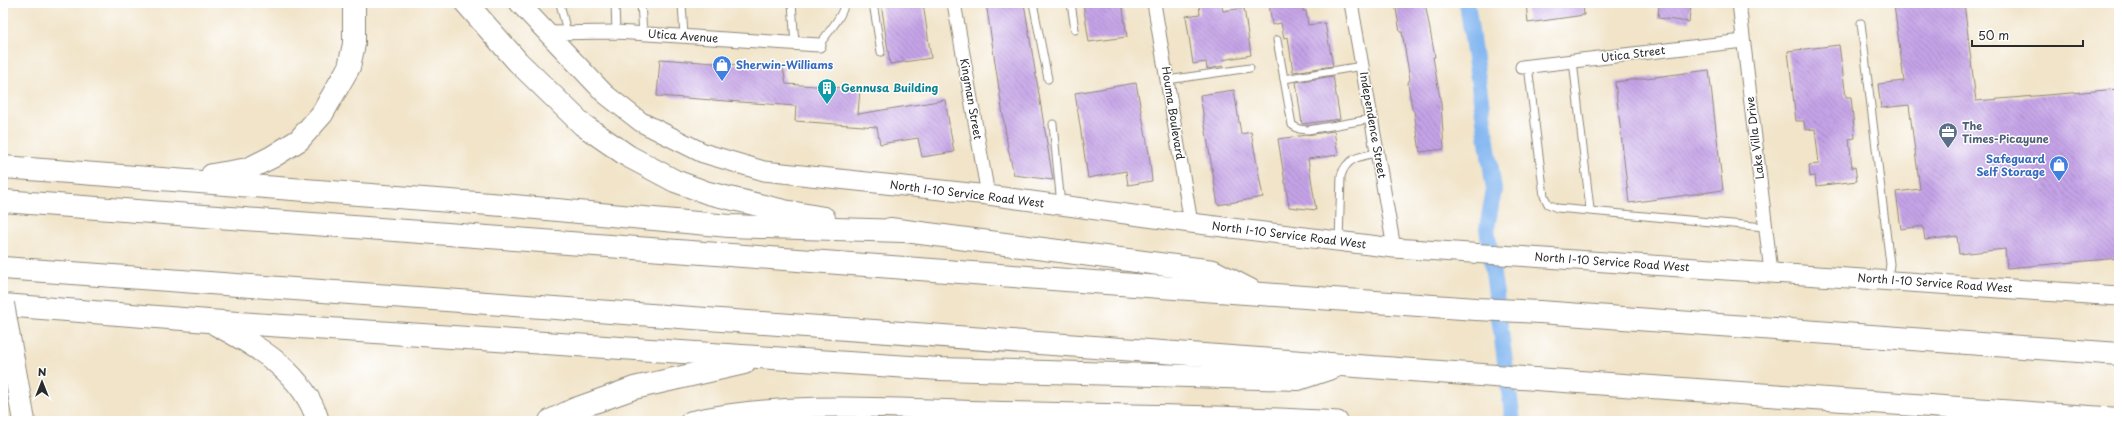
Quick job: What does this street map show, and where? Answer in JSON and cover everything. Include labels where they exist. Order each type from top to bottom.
[{"type":"highway","points":[[172,181],[248,169],[272,158],[299,140],[322,114],[349,67],[354,44],[354,3]]},
{"type":"highway","points":[[466,3],[518,62],[583,125],[628,156],[675,181],[708,193],[784,211],[904,231],[1213,271],[1256,294]]},
{"type":"highway","points":[[3,167],[503,205],[729,226],[904,231]]},
{"type":"highway","points":[[3,200],[1256,294],[1540,312],[2119,354]]},
{"type":"highway","points":[[3,268],[1550,380],[2119,419]]},
{"type":"highway","points":[[24,421],[3,304],[208,321],[940,368],[1298,379],[1345,364]]},
{"type":"highway","points":[[208,321],[246,340],[294,377],[318,421]]},
{"type":"highway","points":[[550,421],[634,388],[768,358]]},
{"type":"street","name":"North I-10 Service Road West","points":[[519,3],[605,94],[641,122],[703,153],[764,171],[988,195],[1191,223],[1394,248],[2119,296]]},
{"type":"street","name":"Kingman Street","points":[[954,3],[988,195]]},
{"type":"street","name":"Houma Boulevard","points":[[1154,3],[1191,223]]},
{"type":"street","name":"Independence Street","points":[[1351,3],[1394,248]]},
{"type":"street","name":"Lake Villa Drive","points":[[1739,3],[1771,272]]},
{"type":"street","name":"Utica Avenue","points":[[546,33],[616,32],[819,45]]},
{"type":"street","name":"Utica Street","points":[[1525,66],[1744,41]]},
{"type":"street","points":[[690,421],[719,414],[829,407],[861,414],[899,412],[1338,421]]},
{"type":"lane","points":[[560,3],[567,33]]},
{"type":"lane","points":[[615,3],[616,32]]},
{"type":"lane","points":[[641,3],[643,34]]},
{"type":"lane","points":[[682,3],[684,36]]},
{"type":"lane","points":[[792,3],[795,44]]},
{"type":"lane","points":[[819,45],[841,15],[844,8],[844,3]]},
{"type":"lane","points":[[873,3],[881,52]]},
{"type":"lane","points":[[1033,3],[1048,79]]},
{"type":"lane","points":[[1071,3],[1075,30]]},
{"type":"lane","points":[[1861,23],[1890,264],[1888,280]]},
{"type":"lane","points":[[1277,40],[1292,125],[1299,129],[1308,130],[1371,119]]},
{"type":"lane","points":[[1573,61],[1590,209]]},
{"type":"lane","points":[[1284,79],[1362,66]]},
{"type":"lane","points":[[1525,66],[1544,196],[1548,204],[1556,208],[1590,209],[1765,227]]},
{"type":"lane","points":[[1167,80],[1250,68]]},
{"type":"lane","points":[[1053,124],[1062,205]]},
{"type":"lane","points":[[1339,241],[1341,176],[1343,168],[1349,161],[1377,153]]},
{"type":"shaded area","points":[[796,417],[914,418],[915,421],[745,421]]},
{"type":"building","points":[[881,3],[923,3],[931,58],[890,64]]},
{"type":"building","points":[[986,3],[1024,3],[1053,180],[1014,175],[1008,148]]},
{"type":"building","points":[[1083,3],[1122,3],[1127,37],[1089,42]]},
{"type":"building","points":[[1199,3],[1221,3],[1223,11],[1244,8],[1251,55],[1222,60],[1223,66],[1207,69],[1206,62],[1193,64],[1186,16],[1200,14]]},
{"type":"building","points":[[1269,3],[1302,3],[1303,11],[1306,11],[1308,25],[1325,23],[1333,66],[1293,72],[1288,37],[1284,38],[1281,23],[1272,25]]},
{"type":"building","points":[[1395,3],[1425,3],[1435,57],[1433,57],[1441,104],[1444,149],[1420,152],[1408,83],[1410,79],[1402,32],[1400,32]]},
{"type":"building","points":[[1526,3],[1583,3],[1584,15],[1528,23]]},
{"type":"building","points":[[1659,3],[1691,3],[1689,22],[1658,18]]},
{"type":"building","points":[[1914,3],[1964,3],[1976,101],[2118,89],[2119,258],[2007,268],[2005,249],[1959,254],[1957,236],[1925,240],[1923,226],[1901,229],[1896,192],[1920,189],[1909,105],[1881,108],[1878,84],[1904,81],[1894,5]]},
{"type":"building","points":[[1839,45],[1846,97],[1851,97],[1855,138],[1849,139],[1852,168],[1855,167],[1857,181],[1816,186],[1815,176],[1810,177],[1809,165],[1819,164],[1815,129],[1805,130],[1804,121],[1796,121],[1788,51]]},
{"type":"building","points":[[660,59],[783,68],[786,84],[860,89],[858,114],[945,100],[954,152],[922,157],[918,138],[880,144],[877,127],[795,121],[796,106],[657,96]]},
{"type":"building","points":[[1709,70],[1723,190],[1629,203],[1615,82]]},
{"type":"building","points":[[1333,76],[1340,119],[1302,124],[1296,82]]},
{"type":"building","points":[[1136,83],[1149,153],[1152,181],[1128,185],[1126,171],[1088,178],[1075,93]]},
{"type":"building","points":[[1234,90],[1241,134],[1251,132],[1263,197],[1218,205],[1200,95]]},
{"type":"building","points":[[1334,131],[1338,155],[1308,159],[1316,210],[1289,207],[1278,139]]},
{"type":"waterway","points":[[1467,3],[1494,190],[1487,228],[1513,421]]},
{"type":"place","name":"Sherwin-Williams","points":[[722,82]]},
{"type":"place","name":"Gennusa Building","points":[[827,105]]},
{"type":"place","name":"The Times-Picayune","points":[[1948,149]]},
{"type":"place","name":"Safeguard Self Storage","points":[[2059,182]]}]
